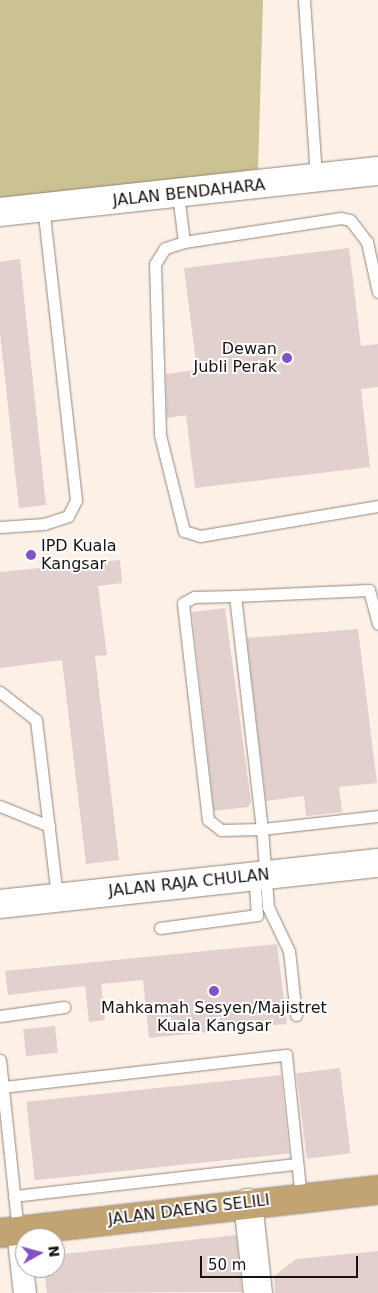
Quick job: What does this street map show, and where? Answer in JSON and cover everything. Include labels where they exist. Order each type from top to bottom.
[{"type":"highway","name":"JALAN DAENG SELILI","points":[[9,1232],[248,1203],[378,1190]]},
{"type":"street","name":"JALAN BENDAHARA","points":[[0,212],[378,171]]},
{"type":"street","name":"JALAN RAJA CHULAN","points":[[0,904],[378,863]]},
{"type":"street","points":[[248,1203],[258,1293]]},
{"type":"street","points":[[9,1232],[25,1293]]},
{"type":"lane","points":[[304,0],[316,178]]},
{"type":"lane","points":[[178,194],[184,242]]},
{"type":"lane","points":[[0,527],[44,524],[68,516],[76,500],[43,208]]},
{"type":"lane","points":[[378,292],[367,242],[350,220],[340,218],[184,242],[165,248],[155,264],[160,435],[184,531],[200,536],[378,506]]},
{"type":"lane","points":[[378,624],[369,590],[188,598],[183,612],[208,820],[221,830],[262,829],[378,816]]},
{"type":"lane","points":[[160,928],[257,915],[262,829],[235,596]]},
{"type":"lane","points":[[0,692],[36,720],[57,897]]},
{"type":"lane","points":[[0,806],[49,826]]},
{"type":"lane","points":[[260,875],[268,907],[289,951],[296,1014]]},
{"type":"lane","points":[[0,1016],[64,1007]]},
{"type":"lane","points":[[3,1087],[286,1055],[301,1197]]},
{"type":"lane","points":[[0,1060],[14,1196],[9,1232]]},
{"type":"lane","points":[[14,1196],[297,1164]]},
{"type":"shaded area","points":[[0,0],[263,0],[258,169],[0,201]]},
{"type":"building","name":"Dewan Jubli Perak","points":[[349,248],[361,346],[378,344],[378,387],[361,389],[370,467],[195,488],[186,415],[167,418],[166,374],[197,370],[184,268]]},
{"type":"building","points":[[20,259],[46,505],[19,508],[0,333],[0,262]]},
{"type":"building","points":[[120,560],[122,583],[98,586],[107,655],[95,656],[119,860],[86,864],[62,660],[0,668],[0,572]]},
{"type":"building","points":[[225,608],[251,802],[248,807],[214,811],[192,612]]},
{"type":"building","points":[[358,629],[377,783],[339,787],[342,812],[306,816],[304,796],[266,801],[247,638]]},
{"type":"building","name":"Mahkamah Sesyen/Majistret Kuala Kangsar","points":[[277,944],[287,1024],[149,1038],[143,980],[101,984],[105,1020],[89,1022],[85,986],[8,995],[5,971]]},
{"type":"building","points":[[55,1026],[58,1053],[26,1056],[23,1029]]},
{"type":"building","points":[[340,1068],[350,1153],[307,1159],[296,1073]]},
{"type":"building","points":[[281,1075],[289,1154],[35,1180],[26,1102]]},
{"type":"building","points":[[236,1235],[242,1292],[47,1293],[45,1278],[65,1278],[65,1254]]},
{"type":"building","points":[[378,1251],[378,1293],[275,1293],[274,1276],[296,1259]]},
{"type":"place","name":"Dewan Jubli Perak","points":[[287,358]]},
{"type":"place","name":"IPD Kuala Kangsar","points":[[31,555]]},
{"type":"place","name":"Mahkamah Sesyen/Majistret Kuala Kangsar","points":[[214,991]]}]
